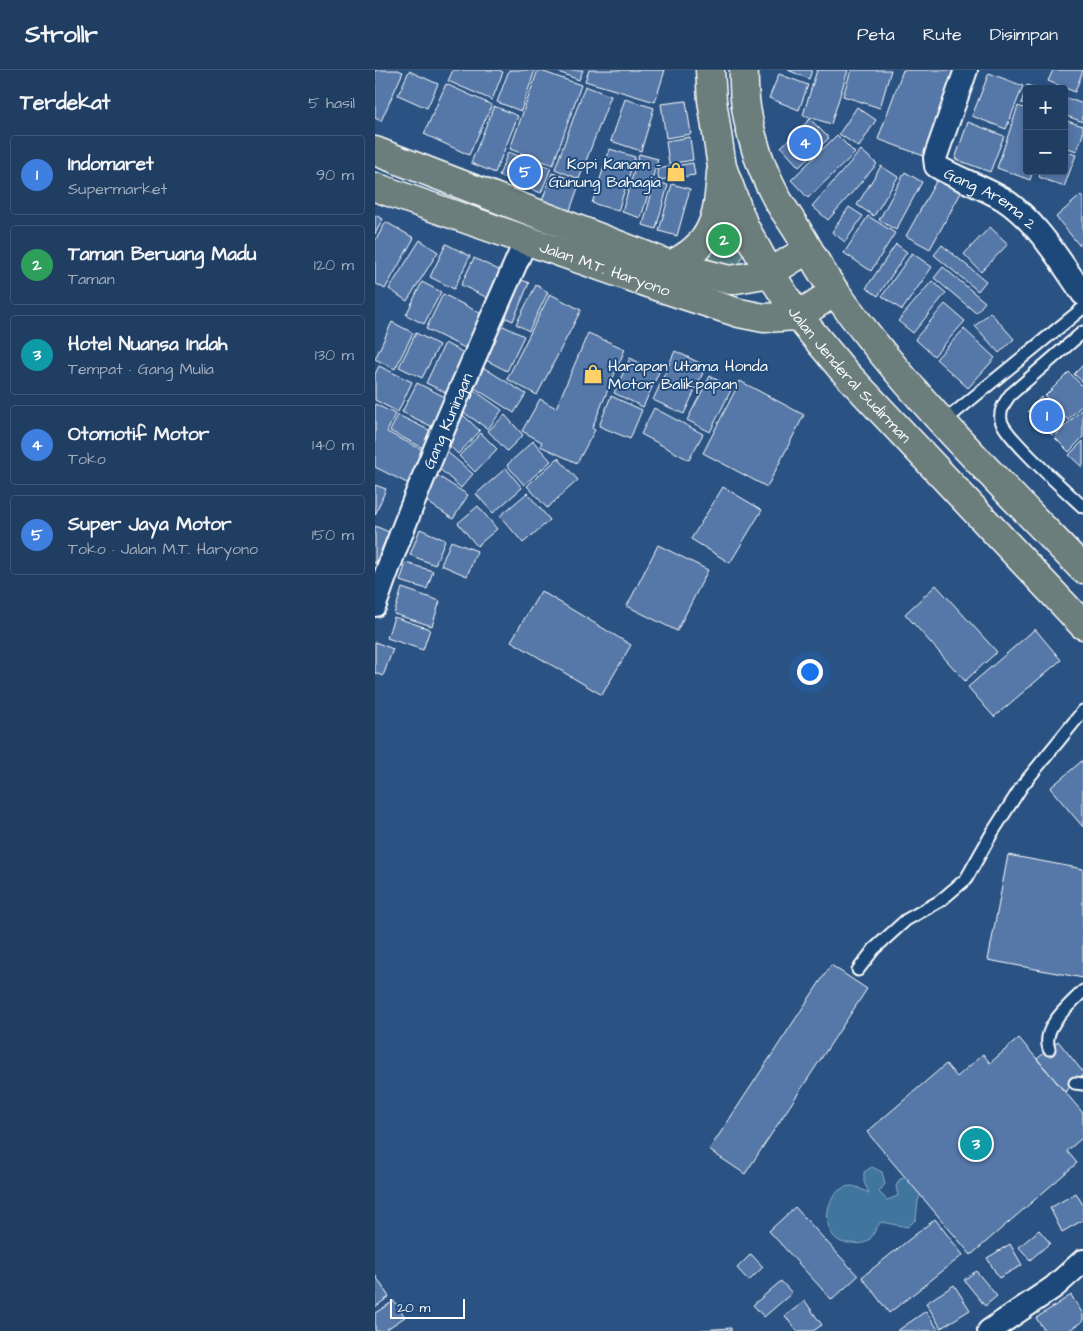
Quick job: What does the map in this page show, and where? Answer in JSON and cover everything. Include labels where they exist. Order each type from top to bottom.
[{"type":"main road","name":"Jalan Jenderal Sudirman","points":[[710,70],[712,100],[722,167],[744,226],[770,273],[798,316],[843,370],[1083,625]]},
{"type":"main road","points":[[744,70],[743,89],[746,114],[757,152],[775,196],[834,292],[871,340],[942,423],[1083,569]]},
{"type":"main road","name":"Jalan M.T. Haryono","points":[[375,152],[670,265],[730,280],[770,273],[808,248]]},
{"type":"main road","points":[[670,265],[685,258],[707,236],[717,212],[722,167]]},
{"type":"main road","name":"Jalan M.T. Haryono","points":[[375,187],[662,288],[739,313],[764,318],[798,316]]},
{"type":"main road","points":[[798,316],[834,292]]},
{"type":"street","name":"Gang Arema 2","points":[[966,70],[935,158],[936,166],[1004,200],[1023,216],[1040,233],[1083,294]]},
{"type":"street","name":"Gang Kuningan","points":[[375,606],[441,434],[526,240]]},
{"type":"street","points":[[989,1331],[1054,1287],[1083,1261]]},
{"type":"lane","points":[[942,423],[1083,308]]},
{"type":"lane","points":[[1083,332],[1010,395],[1001,412],[1000,419],[1006,431],[1017,444],[1083,508]]},
{"type":"lane","points":[[859,970],[875,949],[906,920],[940,901],[966,878],[1022,786],[1083,711]]},
{"type":"lane","points":[[1049,1049],[1047,1040],[1057,1019],[1083,991]]},
{"type":"green space","points":[[724,212],[743,255],[738,266],[725,267],[700,254]]},
{"type":"water","points":[[872,1167],[882,1172],[885,1184],[879,1192],[887,1200],[898,1196],[896,1186],[900,1179],[910,1177],[922,1190],[918,1201],[916,1219],[908,1227],[881,1222],[870,1239],[864,1243],[841,1242],[829,1229],[827,1220],[831,1201],[842,1188],[851,1186],[869,1193],[864,1182],[864,1172]]},
{"type":"building","points":[[375,70],[398,70],[403,72],[381,121],[375,118]]},
{"type":"building","points":[[453,70],[499,70],[503,72],[492,100],[448,81]]},
{"type":"building","points":[[509,70],[535,70],[521,111],[497,102]]},
{"type":"building","points":[[538,70],[581,85],[553,165],[510,149]]},
{"type":"building","points":[[553,70],[583,70],[579,80]]},
{"type":"building","points":[[589,70],[665,70],[655,102],[585,81]]},
{"type":"building","points":[[788,70],[812,70],[809,79]]},
{"type":"building","points":[[817,70],[848,70],[831,124],[803,115]]},
{"type":"building","points":[[851,70],[891,70],[880,108],[843,96]]},
{"type":"building","points":[[903,70],[961,70],[929,158],[878,139]]},
{"type":"building","points":[[1053,70],[1083,70],[1075,92],[1068,89],[1068,85],[1058,85],[1048,81]]},
{"type":"building","points":[[409,71],[438,84],[427,108],[398,95]]},
{"type":"building","points":[[989,73],[1023,86],[1006,129],[972,116]]},
{"type":"building","points":[[779,74],[808,85],[799,110],[769,98]]},
{"type":"building","points":[[446,84],[492,105],[469,155],[424,134]]},
{"type":"building","points":[[585,86],[611,96],[579,179],[555,169]]},
{"type":"building","points":[[1068,98],[1083,104],[1083,122],[1068,116]]},
{"type":"building","points":[[625,99],[654,108],[641,151],[611,141]]},
{"type":"building","points":[[686,101],[691,134],[666,138],[661,104]]},
{"type":"building","points":[[494,106],[518,116],[495,173],[471,163]]},
{"type":"building","points":[[1018,106],[1023,108],[1023,175],[1032,175],[1030,180],[997,168]]},
{"type":"building","points":[[857,107],[876,120],[859,147],[839,134]]},
{"type":"building","points":[[810,119],[829,138],[799,167],[781,147]]},
{"type":"building","points":[[1068,121],[1083,126],[1083,134],[1077,151],[1068,148]]},
{"type":"building","points":[[968,122],[1004,136],[990,172],[955,159]]},
{"type":"building","points":[[837,135],[855,153],[808,198],[791,180]]},
{"type":"building","points":[[690,137],[693,160],[669,164],[666,141]]},
{"type":"building","points":[[610,149],[635,157],[618,211],[592,203]]},
{"type":"building","points":[[861,150],[877,164],[828,220],[812,206]]},
{"type":"building","points":[[508,152],[551,168],[541,193],[499,176]]},
{"type":"building","points":[[1068,152],[1076,155],[1064,187],[1039,177],[1040,175],[1068,175]]},
{"type":"building","points":[[639,154],[658,159],[641,218],[622,212]]},
{"type":"building","name":"Kopi Kanam - Gunung Bahagia","points":[[693,163],[695,175],[659,180],[657,169]]},
{"type":"building","points":[[881,166],[898,177],[874,216],[857,205]]},
{"type":"building","points":[[905,172],[922,182],[896,230],[879,220]]},
{"type":"building","points":[[552,173],[580,182],[567,219],[539,209]]},
{"type":"building","points":[[939,176],[963,189],[930,249],[906,236]]},
{"type":"building","points":[[655,181],[668,185],[656,229],[643,225]]},
{"type":"building","points":[[672,184],[690,189],[677,236],[659,231]]},
{"type":"building","points":[[1081,195],[1083,198],[1083,241],[1079,245],[1056,217]]},
{"type":"building","points":[[849,207],[863,216],[845,242],[832,232]]},
{"type":"building","points":[[375,215],[383,219],[375,234]]},
{"type":"building","points":[[868,216],[895,233],[871,271],[844,253]]},
{"type":"building","points":[[386,222],[414,238],[385,289],[375,283],[375,241]]},
{"type":"building","points":[[990,227],[1008,244],[981,272],[964,254]]},
{"type":"building","points":[[420,240],[438,252],[407,301],[389,289]]},
{"type":"building","points":[[446,244],[470,256],[454,289],[430,277]]},
{"type":"building","points":[[896,244],[907,252],[878,296],[866,288]]},
{"type":"building","points":[[942,245],[986,281],[978,291],[934,255]]},
{"type":"building","points":[[912,253],[932,267],[902,310],[882,296]]},
{"type":"building","points":[[474,258],[505,273],[492,300],[461,285]]},
{"type":"building","points":[[943,267],[985,302],[976,313],[934,278]]},
{"type":"building","points":[[513,276],[529,283],[513,321],[497,314]]},
{"type":"building","points":[[932,281],[946,293],[913,333],[898,321]]},
{"type":"building","points":[[422,282],[441,292],[424,324],[406,315]]},
{"type":"building","points":[[536,285],[548,292],[529,331],[516,324]]},
{"type":"building","points":[[443,294],[482,314],[465,348],[426,329]]},
{"type":"building","points":[[550,294],[581,310],[537,395],[507,379]]},
{"type":"building","points":[[945,304],[965,321],[934,356],[915,339]]},
{"type":"building","points":[[990,312],[1014,339],[999,353],[975,326]]},
{"type":"building","points":[[392,322],[413,333],[395,369],[375,359]]},
{"type":"building","points":[[497,323],[524,336],[507,371],[480,357]]},
{"type":"building","points":[[964,329],[995,358],[968,388],[936,359]]},
{"type":"building","points":[[416,333],[439,345],[422,378],[399,367]]},
{"type":"building","name":"Harapan Utama Honda Motor Balikpapan","points":[[588,333],[625,349],[592,428],[595,430],[577,463],[540,446],[542,442],[522,431],[540,399],[556,408]]},
{"type":"building","points":[[445,343],[466,354],[447,393],[426,383]]},
{"type":"building","points":[[675,351],[706,366],[684,414],[653,400]]},
{"type":"building","points":[[630,358],[659,372],[643,407],[614,393]]},
{"type":"building","points":[[1083,365],[1083,382],[1074,374]]},
{"type":"building","points":[[379,366],[412,382],[398,412],[375,400],[375,374]]},
{"type":"building","points":[[481,366],[526,394],[514,413],[470,385]]},
{"type":"building","points":[[1069,372],[1083,387],[1083,404],[1068,420],[1045,396]]},
{"type":"building","points":[[710,376],[732,388],[710,432],[687,420]]},
{"type":"building","points":[[740,381],[804,415],[767,487],[703,453]]},
{"type":"building","points":[[417,383],[449,399],[435,428],[402,412]]},
{"type":"building","points":[[471,388],[502,410],[488,429],[457,408]]},
{"type":"building","points":[[611,396],[642,410],[630,439],[599,426]]},
{"type":"building","points":[[1041,397],[1066,421],[1052,435],[1028,411]]},
{"type":"building","points":[[375,404],[395,414],[387,432],[427,452],[411,485],[375,467]]},
{"type":"building","points":[[654,408],[703,434],[689,460],[641,434]]},
{"type":"building","points":[[1083,408],[1083,437],[1069,452],[1054,437]]},
{"type":"building","points":[[398,415],[435,433],[427,450],[390,431]]},
{"type":"building","points":[[463,415],[480,431],[458,454],[441,438]]},
{"type":"building","points":[[505,415],[523,435],[507,451],[488,431]]},
{"type":"building","points":[[481,433],[497,449],[475,472],[459,456]]},
{"type":"building","points":[[533,441],[551,461],[524,485],[507,465]]},
{"type":"building","points":[[1083,441],[1083,466],[1082,467],[1069,455]]},
{"type":"building","points":[[445,450],[473,474],[461,488],[434,464]]},
{"type":"building","points":[[558,458],[578,480],[547,508],[527,486]]},
{"type":"building","points":[[506,468],[522,488],[493,513],[476,494]]},
{"type":"building","points":[[438,476],[468,495],[453,519],[423,499]]},
{"type":"building","points":[[375,485],[386,489],[375,515]]},
{"type":"building","points":[[723,487],[762,510],[730,563],[691,539]]},
{"type":"building","points":[[527,493],[550,520],[523,543],[500,516]]},
{"type":"building","points":[[478,506],[497,529],[477,546],[458,523]]},
{"type":"building","points":[[375,526],[389,532],[375,564]]},
{"type":"building","points":[[420,529],[445,540],[435,565],[410,555]]},
{"type":"building","points":[[451,541],[477,551],[467,576],[441,565]]},
{"type":"building","points":[[658,545],[708,570],[677,631],[627,606]]},
{"type":"building","points":[[406,563],[433,571],[427,589],[400,581]]},
{"type":"building","points":[[936,585],[997,652],[965,681],[905,614]]},
{"type":"building","points":[[402,588],[440,601],[432,626],[394,614]]},
{"type":"building","points":[[541,591],[631,645],[602,695],[511,641]]},
{"type":"building","points":[[394,617],[430,629],[423,650],[387,638]]},
{"type":"building","points":[[1035,629],[1061,660],[994,717],[968,687]]},
{"type":"building","points":[[375,642],[393,649],[383,676],[375,673]]},
{"type":"building","points":[[1083,760],[1083,827],[1050,788]]},
{"type":"building","points":[[1008,855],[1083,869],[1083,978],[988,960]]},
{"type":"building","points":[[831,965],[867,989],[745,1174],[709,1150]]},
{"type":"building","points":[[1019,1038],[1083,1113],[1083,1137],[1067,1151],[1077,1163],[971,1255],[867,1132],[946,1064],[957,1077],[983,1054],[990,1063]]},
{"type":"building","points":[[1058,1041],[1083,1072],[1083,1075],[1065,1092],[1037,1059]]},
{"type":"building","points":[[1076,1193],[1083,1205],[1083,1220],[1062,1232],[1050,1208]]},
{"type":"building","points":[[795,1207],[858,1276],[832,1300],[769,1231]]},
{"type":"building","points":[[935,1219],[963,1255],[889,1313],[862,1277]]},
{"type":"building","points":[[1039,1230],[1050,1243],[1030,1260],[1019,1247]]},
{"type":"building","points":[[1010,1244],[1022,1265],[999,1278],[987,1258]]},
{"type":"building","points":[[751,1254],[763,1267],[749,1281],[737,1268]]},
{"type":"building","points":[[976,1271],[997,1296],[985,1306],[964,1280]]},
{"type":"building","points":[[375,1275],[389,1297],[375,1307]]},
{"type":"building","points":[[781,1281],[792,1293],[764,1317],[753,1305]]},
{"type":"building","points":[[954,1285],[970,1310],[941,1328],[926,1303]]},
{"type":"building","points":[[1071,1295],[1083,1314],[1083,1321],[1068,1331],[1045,1331],[1036,1318]]},
{"type":"building","points":[[394,1301],[405,1317],[384,1331],[375,1331],[375,1313]]},
{"type":"building","points":[[805,1301],[822,1325],[813,1331],[797,1331],[785,1316]]},
{"type":"building","points":[[926,1311],[939,1331],[897,1331]]},
{"type":"building","points":[[731,1328],[731,1331],[700,1330]]},
{"type":"place","name":"Otomotif Motor","points":[[805,143]]},
{"type":"place","name":"Super Jaya Motor","points":[[525,172]]},
{"type":"place","name":"Kopi Kanam - Gunung Bahagia","points":[[676,172]]},
{"type":"place","name":"Taman Beruang Madu","points":[[724,240]]},
{"type":"place","name":"Harapan Utama Honda Motor Balikpapan","points":[[593,374]]},
{"type":"place","name":"Indomaret","points":[[1047,416]]},
{"type":"place","name":"Hotel Nuansa Indah","points":[[976,1144]]}]
